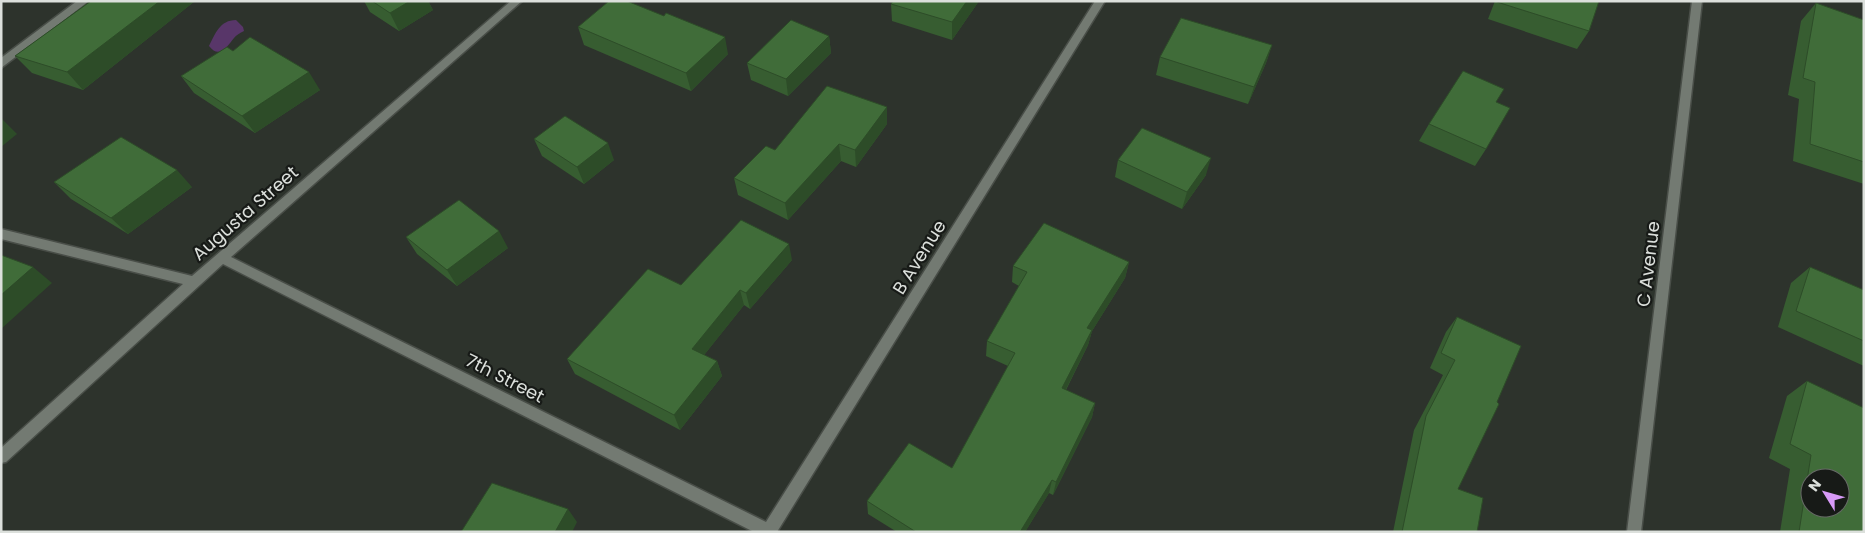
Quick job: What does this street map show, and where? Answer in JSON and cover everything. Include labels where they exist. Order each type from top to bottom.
[{"type":"street","points":[[1,64],[84,1]]},
{"type":"street","name":"Augusta Street","points":[[1,457],[194,282],[517,1]]},
{"type":"street","name":"B Avenue","points":[[769,532],[1100,1]]},
{"type":"street","name":"C Avenue","points":[[1634,532],[1697,1]]},
{"type":"street","points":[[1,234],[194,282]]},
{"type":"street","name":"7th Street","points":[[222,258],[769,532]]},
{"type":"shaded area","points":[[236,20],[243,27],[244,31],[236,36],[223,50],[216,52],[213,50],[209,46],[219,28],[226,22]]},
{"type":"building","points":[[91,1],[160,1],[67,72],[15,56]]},
{"type":"building","points":[[372,1],[410,1],[390,13]]},
{"type":"building","points":[[609,1],[627,1],[664,16],[666,13],[725,37],[686,73],[578,27]]},
{"type":"building","points":[[893,1],[967,1],[952,22],[891,4]]},
{"type":"building","points":[[1498,1],[1599,1],[1589,31]]},
{"type":"building","points":[[1816,3],[1864,20],[1864,162],[1810,144],[1815,82],[1803,78]]},
{"type":"building","points":[[1181,18],[1272,45],[1254,87],[1160,57]]},
{"type":"building","points":[[791,20],[829,36],[786,79],[747,63]]},
{"type":"building","points":[[250,37],[309,72],[242,116],[181,76],[227,47],[233,51]]},
{"type":"building","points":[[1463,71],[1504,89],[1496,102],[1510,108],[1486,149],[1429,124]]},
{"type":"building","points":[[827,86],[887,107],[855,150],[839,144],[785,203],[734,178],[766,146],[775,150]]},
{"type":"building","points":[[565,116],[608,143],[577,167],[534,139]]},
{"type":"building","points":[[1142,128],[1211,158],[1187,192],[1118,160]]},
{"type":"building","points":[[121,137],[177,170],[111,218],[54,182]]},
{"type":"building","points":[[459,200],[499,231],[447,270],[406,237]]},
{"type":"building","points":[[741,220],[789,244],[746,293],[740,290],[692,349],[717,361],[674,415],[567,359],[648,269],[681,285]]},
{"type":"building","points":[[1044,223],[1129,262],[1087,328],[1092,330],[1062,388],[1095,403],[1056,482],[1052,480],[1020,532],[916,532],[867,501],[909,443],[952,468],[1015,353],[987,341],[1027,272],[1013,266]]},
{"type":"building","points":[[1,255],[33,267],[1,295]]},
{"type":"building","points":[[1810,267],[1864,290],[1864,341],[1796,311]]},
{"type":"building","points":[[1457,317],[1521,346],[1497,402],[1499,404],[1458,489],[1483,498],[1477,532],[1402,532],[1426,416],[1455,360],[1441,353]]},
{"type":"building","points":[[1807,381],[1864,408],[1864,532],[1799,532],[1801,518],[1850,518],[1850,468],[1809,468],[1811,455],[1790,444]]},
{"type":"building","points":[[492,483],[568,509],[555,532],[461,532]]}]
